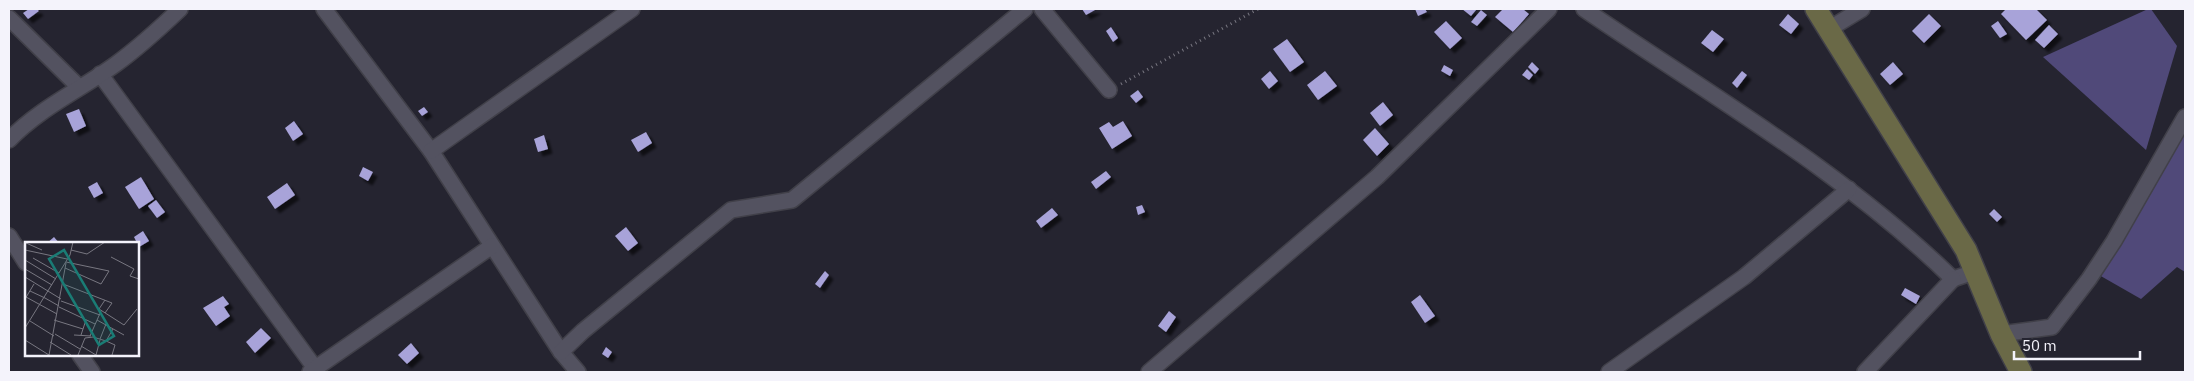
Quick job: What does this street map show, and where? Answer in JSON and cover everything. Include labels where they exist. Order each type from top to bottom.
[{"type":"street","points":[[9,140],[23,126],[78,87],[116,64],[180,9]]},
{"type":"street","points":[[324,9],[431,151],[561,352],[578,372]]},
{"type":"street","points":[[561,352],[583,331],[731,210],[792,200],[1025,9]]},
{"type":"street","points":[[1042,9],[1109,90]]},
{"type":"street","points":[[1149,372],[1377,177],[1549,9]]},
{"type":"street","points":[[1584,9],[1849,189],[1916,243],[1953,279]]},
{"type":"street","points":[[1816,9],[1966,250],[2001,334],[2022,372]]},
{"type":"street","points":[[1830,29],[1862,9]]},
{"type":"street","points":[[431,151],[621,11]]},
{"type":"street","points":[[9,18],[78,87]]},
{"type":"street","points":[[100,74],[312,370],[492,246]]},
{"type":"street","points":[[2001,334],[2052,327],[2089,279],[2114,241],[2185,117]]},
{"type":"street","points":[[1609,372],[1744,277],[1849,189]]},
{"type":"street","points":[[9,236],[25,261]]},
{"type":"street","points":[[1865,372],[1953,279],[1974,272]]},
{"type":"street","points":[[81,356],[92,372]]},
{"type":"path","points":[[1109,90],[1258,9]]},
{"type":"shaded area","points":[[2151,9],[2177,46],[2146,150],[2043,57]]},
{"type":"shaded area","points":[[2185,131],[2185,272],[2177,267],[2141,299],[2099,275]]},
{"type":"building","points":[[29,9],[37,9],[39,11],[28,19],[23,13]]},
{"type":"building","points":[[1082,9],[1097,9],[1086,15]]},
{"type":"building","points":[[1415,9],[1425,9],[1427,12],[1418,16]]},
{"type":"building","points":[[1462,9],[1477,9],[1471,16]]},
{"type":"building","points":[[1503,9],[1523,9],[1529,14],[1513,32],[1495,17]]},
{"type":"building","points":[[2006,9],[2036,9],[2047,20],[2026,40],[2001,14]]},
{"type":"building","points":[[1481,10],[1487,15],[1477,26],[1471,22]]},
{"type":"building","points":[[1788,14],[1799,24],[1791,34],[1779,25]]},
{"type":"building","points":[[1929,14],[1941,26],[1924,43],[1912,31]]},
{"type":"building","points":[[1446,21],[1462,38],[1450,49],[1434,32]]},
{"type":"building","points":[[1998,21],[2007,34],[2000,38],[1991,26]]},
{"type":"building","points":[[2049,25],[2058,34],[2044,48],[2035,40]]},
{"type":"building","points":[[1111,27],[1118,38],[1113,42],[1106,31]]},
{"type":"building","points":[[1712,30],[1724,39],[1713,52],[1701,43]]},
{"type":"building","points":[[1287,39],[1304,62],[1290,72],[1273,49]]},
{"type":"building","points":[[1532,62],[1539,69],[1535,74],[1528,67]]},
{"type":"building","points":[[1893,62],[1903,74],[1890,85],[1880,74]]},
{"type":"building","points":[[1444,65],[1453,70],[1450,76],[1441,71]]},
{"type":"building","points":[[1527,69],[1533,75],[1529,80],[1522,75]]},
{"type":"building","points":[[1270,71],[1278,81],[1269,89],[1261,79]]},
{"type":"building","points":[[1325,71],[1337,86],[1318,100],[1307,85]]},
{"type":"building","points":[[1742,71],[1747,75],[1737,88],[1732,83]]},
{"type":"building","points":[[1138,90],[1143,97],[1136,103],[1130,96]]},
{"type":"building","points":[[1383,102],[1393,115],[1380,126],[1370,113]]},
{"type":"building","points":[[424,107],[428,112],[422,116],[418,111]]},
{"type":"building","points":[[79,109],[86,126],[74,132],[66,114]]},
{"type":"building","points":[[294,121],[303,134],[293,141],[285,128]]},
{"type":"building","points":[[1123,121],[1132,136],[1112,149],[1099,128],[1109,122],[1113,127]]},
{"type":"building","points":[[1375,128],[1389,144],[1377,156],[1363,140]]},
{"type":"building","points":[[646,132],[652,143],[638,152],[631,140]]},
{"type":"building","points":[[544,135],[548,149],[538,152],[534,139]]},
{"type":"building","points":[[363,167],[373,172],[368,181],[359,176]]},
{"type":"building","points":[[1106,171],[1111,177],[1096,189],[1091,182]]},
{"type":"building","points":[[141,177],[154,199],[139,209],[125,187]]},
{"type":"building","points":[[97,182],[103,193],[94,198],[88,187]]},
{"type":"building","points":[[287,183],[295,195],[275,209],[267,197]]},
{"type":"building","points":[[156,200],[165,212],[157,218],[148,206]]},
{"type":"building","points":[[1142,205],[1145,212],[1138,215],[1136,207]]},
{"type":"building","points":[[1052,208],[1058,215],[1041,228],[1036,221]]},
{"type":"building","points":[[1994,209],[2002,217],[1997,222],[1989,214]]},
{"type":"building","points":[[626,227],[638,243],[628,251],[615,236]]},
{"type":"building","points":[[143,231],[149,241],[139,247],[139,242],[136,242],[134,237]]},
{"type":"building","points":[[54,237],[58,242],[48,242]]},
{"type":"building","points":[[825,271],[829,275],[820,288],[815,284]]},
{"type":"building","points":[[1905,288],[1920,296],[1916,304],[1901,295]]},
{"type":"building","points":[[1420,295],[1435,316],[1425,323],[1411,302]]},
{"type":"building","points":[[223,296],[229,304],[224,307],[230,316],[216,326],[203,308]]},
{"type":"building","points":[[1169,311],[1176,317],[1166,332],[1158,326]]},
{"type":"building","points":[[261,328],[271,338],[255,353],[246,342]]},
{"type":"building","points":[[411,343],[419,353],[407,364],[398,355]]},
{"type":"building","points":[[606,347],[612,352],[608,358],[602,354]]}]
